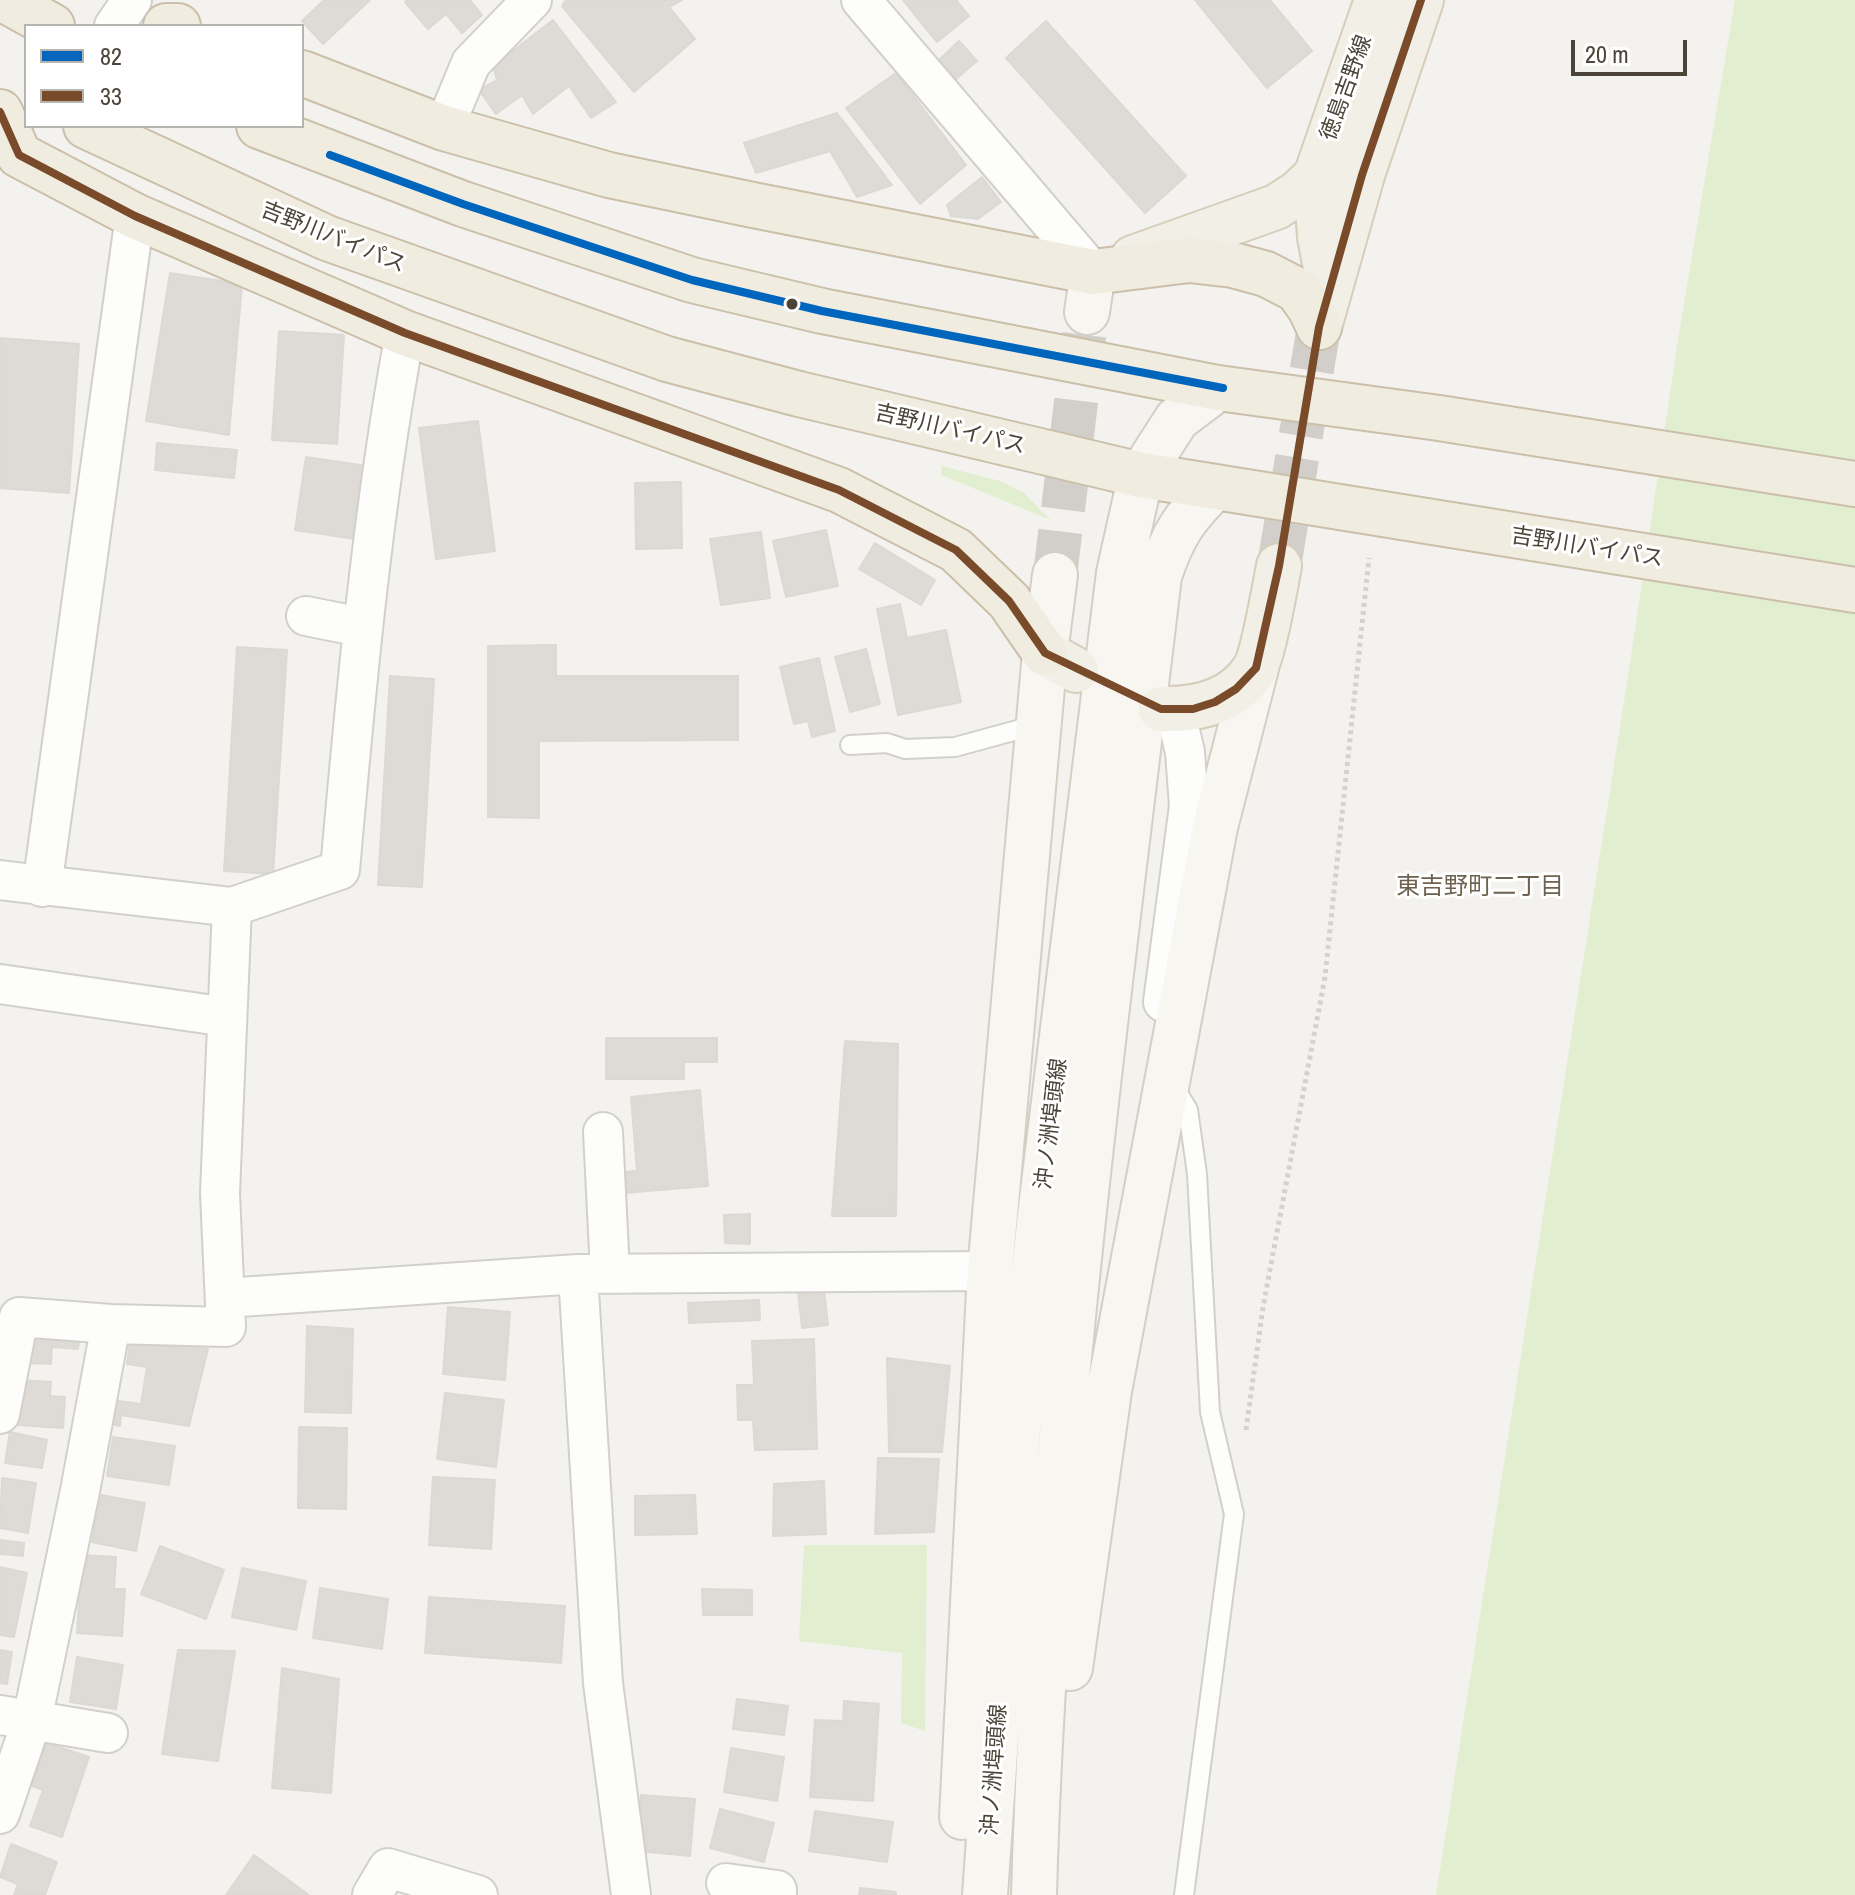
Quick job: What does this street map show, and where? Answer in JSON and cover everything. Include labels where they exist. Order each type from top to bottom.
[{"type":"highway","points":[[5,0],[50,17]]},
{"type":"highway","points":[[304,74],[444,128],[609,175],[1090,292],[1189,260],[1233,265],[1266,274],[1297,290],[1310,308],[1324,309]]},
{"type":"highway","points":[[0,85],[24,96]]},
{"type":"highway","name":"吉野川バイパス","points":[[90,128],[327,238],[667,359],[799,394],[1141,475],[1855,590]]},
{"type":"highway","points":[[264,128],[449,199],[692,280],[822,311],[1218,388],[1439,418],[1855,484]]},
{"type":"highway","points":[[4,138],[19,155],[33,164],[135,216],[405,333],[839,490],[956,550],[1009,601],[1060,661]]},
{"type":"main road","name":"徳島吉野線","points":[[1316,176],[1377,0]]},
{"type":"main road","name":"徳島吉野線","points":[[1324,309],[1362,175],[1421,0]]},
{"type":"main road","points":[[1090,292],[1276,207],[1298,193],[1316,176]]},
{"type":"main road","points":[[1316,176],[1324,309]]},
{"type":"main road","name":"沖ノ洲埠頭線","points":[[985,1895],[1017,1440],[1039,1224],[1119,573],[1141,475],[1177,419],[1218,388]]},
{"type":"main road","name":"沖ノ洲埠頭線","points":[[1035,1895],[1036,1796],[1052,1539],[1080,1245],[1159,576],[1170,541],[1188,513],[1215,487]]},
{"type":"main road","points":[[1035,1895],[1109,1391],[1215,827],[1279,566]]},
{"type":"main road","points":[[959,1895],[990,1271],[1039,724],[1060,661],[1055,575]]},
{"type":"main road","points":[[1168,710],[1193,709],[1215,702],[1236,689],[1256,668]]},
{"type":"street","points":[[115,24],[132,0]]},
{"type":"street","points":[[444,128],[471,63],[532,0]]},
{"type":"street","points":[[861,0],[1090,292]]},
{"type":"street","points":[[42,887],[135,216]]},
{"type":"street","points":[[0,880],[232,907],[340,870],[361,627],[387,433],[405,333]]},
{"type":"street","points":[[306,616],[361,627]]},
{"type":"street","points":[[1168,710],[1185,752],[1189,806],[1155,1058],[1159,1071],[1168,1080]]},
{"type":"street","points":[[0,1414],[19,1317],[111,1324],[226,1327],[220,1193],[232,907]]},
{"type":"street","points":[[0,984],[227,1017]]},
{"type":"street","points":[[603,1132],[594,1273],[603,1683],[631,1895]]},
{"type":"street","points":[[225,1298],[594,1273],[990,1271]]},
{"type":"street","points":[[0,1814],[16,1717],[111,1324]]},
{"type":"street","points":[[16,1717],[108,1733]]},
{"type":"street","points":[[372,1895],[388,1868],[478,1895]]},
{"type":"street","points":[[726,1883],[777,1890],[777,1895]]},
{"type":"lane","points":[[850,745],[887,743],[905,749],[955,747],[1039,724]]},
{"type":"lane","points":[[1168,1080],[1188,1110],[1197,1174],[1210,1412],[1234,1514],[1184,1895]]},
{"type":"path","points":[[1244,1440],[1263,1307],[1325,977],[1369,558]]},
{"type":"green space","points":[[1735,0],[1855,0],[1855,1895],[1436,1895],[1677,346]]},
{"type":"green space","points":[[942,466],[1000,481],[1024,493],[1051,520],[941,475]]},
{"type":"green space","points":[[804,1545],[927,1545],[925,1731],[901,1723],[902,1653],[799,1641]]},
{"type":"building","points":[[324,0],[370,0],[323,44],[302,21]]},
{"type":"building","points":[[470,0],[482,15],[462,33],[446,14],[428,29],[405,2]]},
{"type":"building","points":[[566,0],[682,0],[669,7],[695,39],[634,92],[562,6]]},
{"type":"building","points":[[903,0],[956,0],[969,16],[937,42]]},
{"type":"building","points":[[1195,0],[1270,0],[1312,51],[1267,88]]},
{"type":"building","points":[[553,20],[616,102],[591,118],[569,86],[533,114],[522,95],[496,114],[479,90],[497,80],[493,66]]},
{"type":"building","points":[[1046,21],[1186,176],[1145,213],[1006,58]]},
{"type":"building","points":[[959,41],[977,61],[956,79],[939,60]]},
{"type":"building","points":[[896,73],[966,165],[920,204],[846,108]]},
{"type":"building","points":[[837,113],[892,185],[857,197],[830,151],[756,173],[744,143]]},
{"type":"building","points":[[982,177],[1001,202],[978,219],[951,216],[947,205]]},
{"type":"building","points":[[170,273],[242,284],[229,435],[146,421]]},
{"type":"building","points":[[279,331],[344,335],[337,444],[272,440]]},
{"type":"building","points":[[0,338],[79,344],[69,493],[0,488]]},
{"type":"building","points":[[478,421],[495,551],[436,559],[419,428]]},
{"type":"building","points":[[157,443],[237,450],[234,478],[155,470]]},
{"type":"building","points":[[306,457],[367,466],[355,539],[295,530]]},
{"type":"building","points":[[681,482],[682,548],[636,549],[635,483]]},
{"type":"building","points":[[826,530],[838,586],[786,597],[773,541]]},
{"type":"building","points":[[761,532],[770,598],[721,605],[710,539]]},
{"type":"building","points":[[875,543],[935,580],[921,605],[859,569]]},
{"type":"building","points":[[900,604],[907,638],[946,630],[961,702],[898,715],[877,609]]},
{"type":"building","points":[[556,645],[556,676],[738,676],[738,740],[539,741],[539,818],[488,817],[488,646]]},
{"type":"building","points":[[237,647],[287,650],[273,874],[224,871]]},
{"type":"building","points":[[866,649],[880,704],[850,712],[835,657]]},
{"type":"building","points":[[819,658],[835,731],[812,737],[808,721],[794,724],[780,667]]},
{"type":"building","points":[[390,676],[434,679],[422,887],[378,885]]},
{"type":"building","points":[[606,1038],[717,1038],[717,1062],[684,1062],[684,1079],[606,1079]]},
{"type":"building","points":[[845,1041],[898,1044],[896,1216],[832,1216]]},
{"type":"building","points":[[700,1090],[708,1186],[624,1193],[622,1172],[637,1171],[631,1097]]},
{"type":"building","points":[[750,1214],[750,1244],[725,1243],[724,1215]]},
{"type":"building","points":[[824,1289],[828,1325],[802,1328],[798,1292]]},
{"type":"building","points":[[759,1300],[760,1320],[689,1323],[688,1303]]},
{"type":"building","points":[[448,1307],[510,1312],[505,1380],[443,1374]]},
{"type":"building","points":[[307,1326],[353,1329],[351,1413],[305,1412]]},
{"type":"building","points":[[29,1328],[80,1332],[78,1349],[52,1347],[51,1364],[26,1363]]},
{"type":"building","points":[[131,1336],[208,1349],[189,1426],[121,1415],[120,1426],[108,1423],[112,1400],[141,1404],[147,1367],[127,1364]]},
{"type":"building","points":[[814,1339],[817,1449],[755,1450],[753,1420],[738,1420],[737,1385],[754,1385],[752,1341]]},
{"type":"building","points":[[887,1358],[950,1366],[942,1452],[889,1452]]},
{"type":"building","points":[[21,1380],[51,1382],[50,1396],[65,1397],[63,1428],[18,1425]]},
{"type":"building","points":[[445,1393],[504,1400],[496,1467],[437,1459]]},
{"type":"building","points":[[299,1427],[347,1428],[346,1509],[298,1508]]},
{"type":"building","points":[[10,1432],[47,1440],[42,1468],[5,1463]]},
{"type":"building","points":[[113,1437],[175,1446],[169,1485],[107,1476]]},
{"type":"building","points":[[878,1458],[939,1459],[934,1532],[875,1534]]},
{"type":"building","points":[[433,1477],[495,1480],[491,1549],[429,1545]]},
{"type":"building","points":[[2,1478],[36,1483],[28,1533],[0,1528]]},
{"type":"building","points":[[824,1481],[826,1534],[773,1536],[774,1484]]},
{"type":"building","points":[[101,1495],[145,1503],[136,1551],[92,1542]]},
{"type":"building","points":[[695,1495],[697,1534],[635,1535],[635,1496]]},
{"type":"building","points":[[0,1540],[24,1543],[23,1556],[0,1554]]},
{"type":"building","points":[[160,1546],[224,1570],[206,1619],[141,1594]]},
{"type":"building","points":[[82,1555],[116,1557],[114,1589],[125,1589],[122,1636],[77,1633]]},
{"type":"building","points":[[0,1567],[27,1573],[14,1637],[0,1635]]},
{"type":"building","points":[[242,1568],[306,1581],[296,1630],[232,1617]]},
{"type":"building","points":[[320,1588],[388,1599],[382,1649],[313,1638]]},
{"type":"building","points":[[702,1589],[752,1590],[752,1615],[703,1615]]},
{"type":"building","points":[[429,1597],[565,1606],[561,1663],[425,1653]]},
{"type":"building","points":[[0,1650],[12,1652],[7,1684],[0,1683]]},
{"type":"building","points":[[178,1650],[235,1651],[218,1761],[162,1754]]},
{"type":"building","points":[[77,1657],[123,1665],[116,1709],[70,1702]]},
{"type":"building","points":[[282,1668],[339,1679],[331,1793],[272,1788]]},
{"type":"building","points":[[737,1699],[788,1706],[784,1735],[733,1729]]},
{"type":"building","points":[[844,1701],[879,1704],[873,1801],[810,1797],[815,1720],[843,1721]]},
{"type":"building","points":[[47,1743],[89,1757],[62,1837],[30,1826],[43,1790],[32,1786]]},
{"type":"building","points":[[731,1748],[784,1757],[777,1801],[724,1792]]},
{"type":"building","points":[[641,1795],[695,1799],[690,1856],[637,1851]]},
{"type":"building","points":[[720,1809],[774,1823],[764,1862],[710,1848]]},
{"type":"building","points":[[815,1811],[893,1822],[887,1862],[809,1851]]},
{"type":"building","points":[[11,1844],[57,1862],[45,1895],[14,1895],[18,1884],[0,1877]]},
{"type":"building","points":[[254,1855],[309,1895],[226,1895]]},
{"type":"building","points":[[860,1888],[896,1892],[896,1895],[859,1895]]},
{"type":"tunnel","points":[[1055,575],[1087,312]]},
{"type":"tunnel","points":[[1279,566],[1319,327]]},
{"type":"transit line","name":"33","points":[[0,112],[19,155],[135,216],[405,333],[839,490],[956,550],[1009,601],[1045,653],[1161,709],[1193,709],[1215,702],[1236,689],[1256,668],[1279,566],[1319,327],[1362,175],[1421,0]]},
{"type":"transit line","name":"82","points":[[330,155],[463,204],[692,280],[822,311],[1223,388]]},
{"type":"district","name":"東吉野町二丁目","points":[[1480,888]]}]
